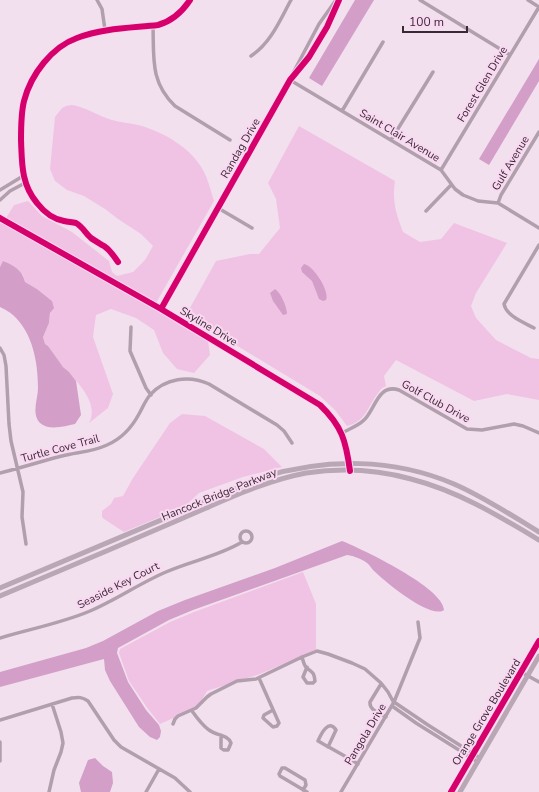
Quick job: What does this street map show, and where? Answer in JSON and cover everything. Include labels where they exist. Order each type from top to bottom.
[{"type":"main road","name":"Skyline Drive","points":[[0,218],[161,309],[313,400],[328,413],[342,433],[350,471]]},
{"type":"main road","name":"Hancock Bridge Parkway","points":[[0,588],[263,477],[310,466],[349,463],[380,465],[406,469],[453,484],[478,496],[539,532]]},
{"type":"main road","name":"Hancock Bridge Parkway","points":[[0,596],[266,484],[305,474],[324,471],[350,471],[400,476],[443,489],[473,502],[539,540]]},
{"type":"main road","name":"Orange Grove Boulevard","points":[[451,792],[539,641]]},
{"type":"main road","name":"Orange Grove Boulevard","points":[[460,792],[539,656]]},
{"type":"street","points":[[97,0],[102,10],[105,30]]},
{"type":"street","points":[[118,262],[108,250],[91,238],[79,225],[55,218],[44,211],[33,198],[23,176],[22,113],[26,95],[33,79],[44,62],[66,44],[77,38],[105,30],[153,26],[167,22],[173,19],[190,0]]},
{"type":"street","points":[[251,56],[265,45],[291,0]]},
{"type":"street","name":"Randag Drive","points":[[290,80],[294,68],[319,24],[337,0]]},
{"type":"street","name":"Randag Drive","points":[[161,309],[290,80],[309,57],[327,27],[337,0]]},
{"type":"street","points":[[420,0],[510,55]]},
{"type":"street","points":[[528,0],[539,7]]},
{"type":"street","name":"Forest Glen Drive","points":[[441,170],[539,7]]},
{"type":"street","points":[[153,26],[155,70],[160,88],[175,106],[230,140]]},
{"type":"street","points":[[342,111],[383,42]]},
{"type":"street","points":[[391,140],[433,72]]},
{"type":"street","name":"Saint Clair Avenue","points":[[290,80],[441,170],[451,185],[472,200],[498,204],[539,228]]},
{"type":"street","name":"Gulf Avenue","points":[[498,204],[501,195],[539,132]]},
{"type":"street","points":[[7,193],[2,189],[23,176]]},
{"type":"street","points":[[0,200],[7,193],[25,183]]},
{"type":"street","points":[[426,211],[451,185]]},
{"type":"street","points":[[218,208],[252,228]]},
{"type":"street","points":[[534,328],[509,314],[504,304],[539,245]]},
{"type":"street","points":[[131,327],[130,351],[150,395]]},
{"type":"street","points":[[0,348],[6,366],[9,424],[17,469],[23,492],[22,517],[26,544]]},
{"type":"street","name":"Turtle Cove Trail","points":[[0,473],[64,456],[93,451],[108,445],[122,435],[132,425],[150,395],[161,386],[175,380],[200,380],[214,387],[280,426],[292,443]]},
{"type":"street","name":"Golf Club Drive","points":[[342,433],[363,422],[382,393],[388,389],[394,388],[467,429],[482,430],[514,424],[539,433]]},
{"type":"street","name":"Seaside Key Court","points":[[0,638],[91,611],[155,576],[230,549],[242,542]]},
{"type":"street","points":[[418,622],[420,638],[393,704],[428,725],[479,760]]},
{"type":"street","name":"Pangola Drive","points":[[173,724],[178,716],[192,711],[207,697],[237,682],[259,678],[302,657],[317,652],[328,654],[352,663],[365,670],[382,684],[393,704],[341,792]]},
{"type":"street","points":[[302,657],[307,667],[312,670],[314,675],[315,681],[312,683],[307,683],[303,677],[307,667]]},
{"type":"street","points":[[521,672],[539,682]]},
{"type":"street","points":[[259,678],[274,710],[279,724],[273,727],[263,718],[264,715],[274,710]]},
{"type":"street","points":[[382,684],[369,705],[371,708],[386,717]]},
{"type":"street","points":[[0,720],[72,698],[84,698],[88,701],[114,740],[121,746],[178,781],[190,792]]},
{"type":"street","points":[[49,792],[54,770],[63,743],[52,704]]},
{"type":"street","points":[[192,711],[208,730],[221,735]]},
{"type":"street","points":[[328,747],[336,730],[330,725],[327,726],[318,741],[328,747],[358,764]]},
{"type":"street","points":[[0,742],[0,761]]},
{"type":"street","points":[[285,768],[305,780],[305,791],[280,776],[280,770],[285,768]]},
{"type":"street","points":[[146,792],[159,769]]},
{"type":"shaded area","points":[[355,0],[374,0],[322,86],[309,78]]},
{"type":"shaded area","points":[[539,59],[539,81],[489,165],[479,159]]},
{"type":"shaded area","points":[[72,105],[112,120],[142,126],[168,137],[177,142],[198,162],[206,177],[214,201],[156,303],[6,218],[14,205],[28,201],[42,216],[72,232],[109,261],[112,272],[117,276],[133,272],[145,260],[153,246],[141,234],[84,196],[67,190],[55,181],[50,169],[55,117],[62,108]]},
{"type":"shaded area","points":[[299,126],[395,181],[395,207],[403,232],[420,242],[441,239],[454,223],[507,243],[476,293],[471,306],[476,318],[496,340],[531,358],[539,359],[539,400],[507,394],[474,401],[396,360],[384,376],[386,386],[380,390],[363,417],[347,426],[335,410],[320,396],[186,315],[216,261],[250,254],[259,254],[280,228],[276,199],[268,183]]},
{"type":"shaded area","points":[[0,223],[4,223],[160,311],[208,340],[210,355],[194,373],[177,369],[163,353],[154,330],[136,318],[111,309],[96,315],[93,337],[113,394],[108,408],[89,423],[92,415],[89,400],[85,392],[45,344],[43,337],[49,323],[52,301],[25,282],[23,275],[4,261],[0,267]]},
{"type":"shaded area","points":[[3,261],[17,269],[22,274],[25,282],[52,301],[54,308],[50,313],[49,323],[43,337],[45,344],[76,381],[81,415],[75,424],[48,427],[40,423],[37,419],[35,411],[38,392],[38,378],[30,339],[20,322],[12,314],[0,307],[0,267]]},
{"type":"shaded area","points":[[304,264],[308,265],[320,279],[326,291],[326,300],[323,301],[319,299],[312,281],[302,272],[301,268]]},
{"type":"shaded area","points":[[275,289],[283,300],[287,314],[283,315],[273,301],[270,293]]},
{"type":"shaded area","points":[[182,414],[205,416],[264,449],[282,467],[243,477],[199,493],[184,507],[124,532],[104,519],[102,517],[102,511],[111,504],[114,498],[123,496],[133,478],[170,423]]},
{"type":"shaded area","points":[[342,541],[400,570],[417,581],[431,591],[440,601],[444,610],[438,612],[429,610],[419,605],[397,590],[365,562],[347,555],[169,620],[118,648],[117,653],[128,682],[146,710],[159,725],[161,731],[160,737],[157,740],[150,737],[139,727],[110,681],[105,670],[104,659],[0,687],[0,672],[86,648],[103,641],[158,611],[275,568]]},
{"type":"shaded area","points":[[303,572],[316,604],[316,650],[260,674],[207,691],[198,707],[160,724],[129,681],[119,653],[120,649],[170,622]]},
{"type":"shaded area","points":[[95,758],[112,772],[113,783],[110,792],[81,792],[79,783],[88,760]]},
{"type":"cycle path","points":[[118,262],[108,249],[91,238],[76,223],[52,217],[37,203],[32,196],[25,181],[22,165],[21,125],[24,101],[27,91],[37,72],[51,55],[68,42],[97,32],[158,25],[176,16],[190,0]]},
{"type":"cycle path","points":[[161,309],[290,80],[309,57],[327,27],[339,0]]},
{"type":"cycle path","points":[[0,218],[161,309],[320,405],[333,420],[342,435],[345,442],[350,471]]},
{"type":"cycle path","points":[[451,792],[539,641]]}]
